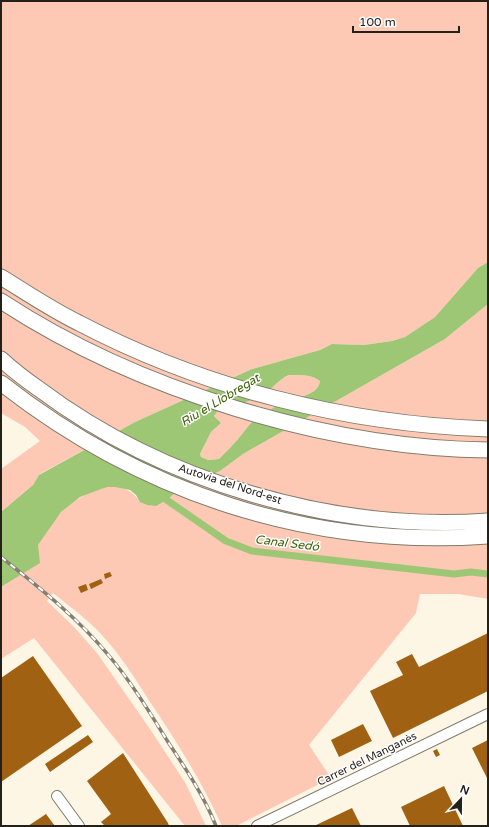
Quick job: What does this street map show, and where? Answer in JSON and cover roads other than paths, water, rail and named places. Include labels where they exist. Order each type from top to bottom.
[{"type":"highway","points":[[1,277],[55,311],[125,346],[186,371],[257,394],[327,410],[414,425],[488,429]]},
{"type":"highway","points":[[1,301],[41,325],[108,359],[180,389],[248,412],[344,434],[409,445],[488,450]]},
{"type":"highway","name":"Autovia del Nord-est","points":[[1,360],[53,400],[111,437],[169,465],[205,479],[265,497],[336,513],[371,518],[442,523],[488,521]]},
{"type":"highway","name":"Autovia del Nord-est","points":[[1,383],[32,407],[62,427],[95,447],[137,469],[213,501],[248,512],[323,528],[375,535],[438,538],[488,536]]},
{"type":"street","name":"Carrer del Manganès","points":[[257,826],[488,714]]},
{"type":"street","points":[[57,796],[79,826]]},
{"type":"water","name":"Riu el Llobregat","points":[[488,262],[488,304],[445,339],[243,454],[220,471],[181,488],[168,499],[156,506],[147,505],[140,502],[136,495],[130,490],[115,487],[101,489],[80,497],[61,512],[38,545],[40,563],[1,587],[1,512],[33,485],[39,475],[135,422],[252,369],[320,350],[332,344],[364,345],[392,341],[405,337],[435,317],[478,268]],"holes":[[[289,375],[305,375],[320,381],[316,390],[312,393],[287,401],[269,410],[256,419],[219,459],[208,460],[201,457],[200,454],[211,432],[221,423],[214,416],[220,408],[251,400],[263,394]]]},
{"type":"waterway","name":"Canal Sedó","points":[[158,494],[226,541],[252,551],[454,574],[471,572],[488,574]]},
{"type":"railway","points":[[1,557],[72,616],[98,643],[126,677],[188,773],[206,804],[216,826]]}]
